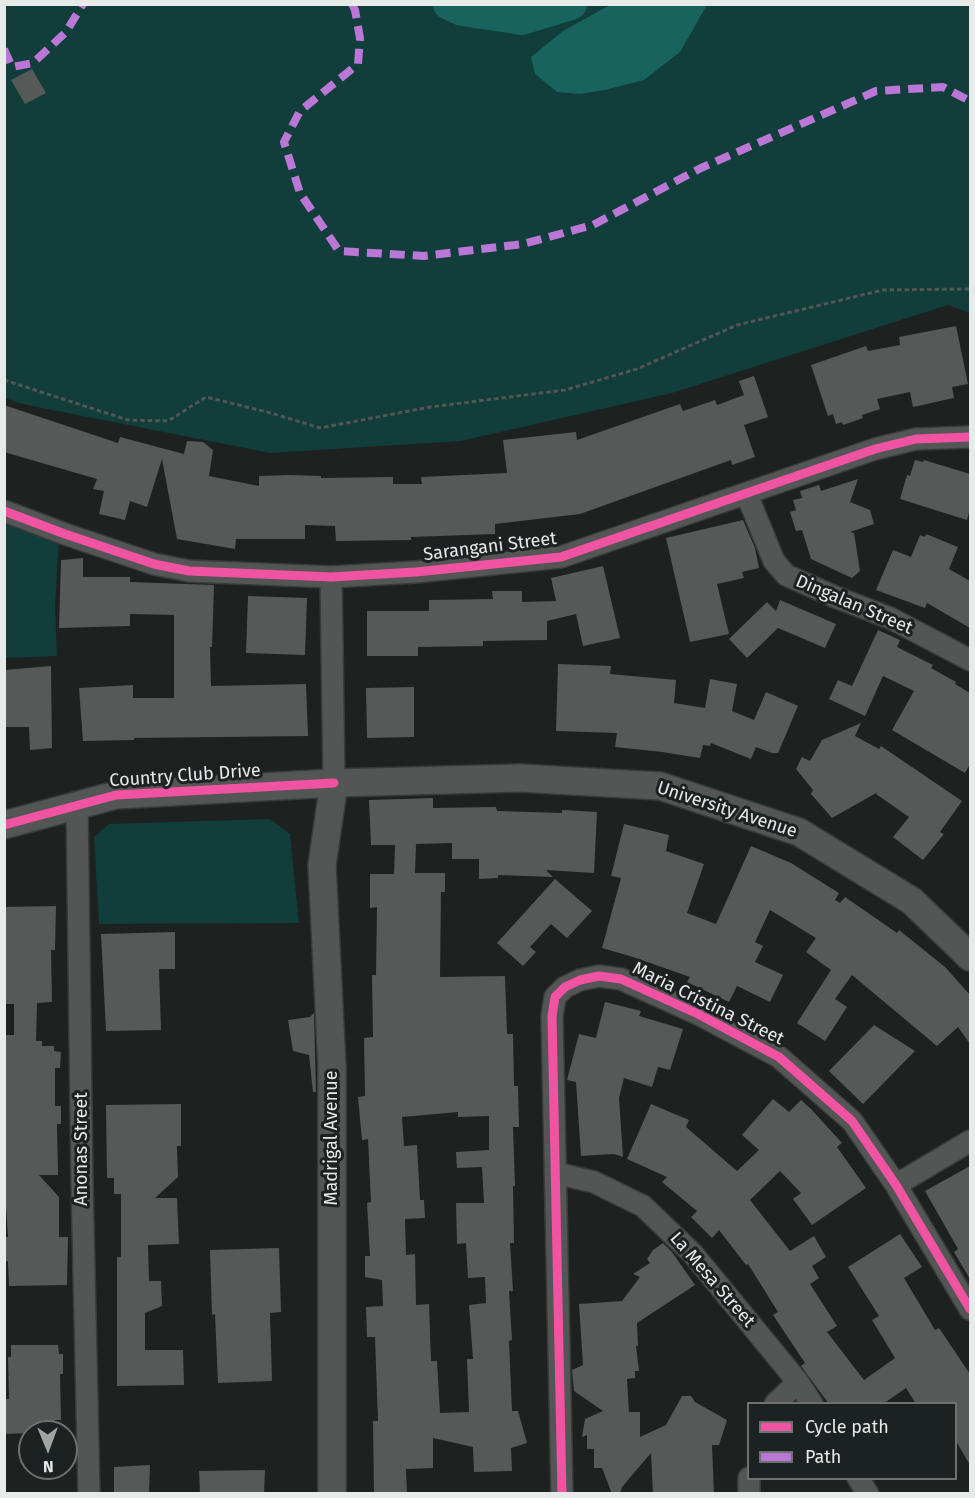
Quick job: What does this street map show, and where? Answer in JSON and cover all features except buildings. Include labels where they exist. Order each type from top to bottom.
[{"type":"street","name":"Sarangani Street","points":[[4,511],[154,564],[189,571],[331,577],[417,572],[561,557],[747,495],[875,449],[916,439],[970,437]]},
{"type":"street","name":"Dingalan Street","points":[[747,495],[774,561],[786,575],[890,618],[970,660]]},
{"type":"street","points":[[331,577],[334,783]]},
{"type":"street","name":"University Avenue","points":[[334,783],[520,778],[660,786],[799,832],[912,901],[970,957]]},
{"type":"street","name":"Country Club Drive","points":[[4,825],[116,795],[334,783]]},
{"type":"street","name":"Madrigal Avenue","points":[[332,1494],[332,1067],[322,865],[334,783]]},
{"type":"street","name":"Anonas Street","points":[[77,805],[89,1494]]},
{"type":"street","name":"Maria Cristina Street","points":[[562,1494],[552,1016],[555,997],[566,987],[580,980],[599,976],[621,979],[698,1014],[779,1057],[852,1121],[896,1185],[970,1309]]},
{"type":"street","points":[[896,1185],[970,1141]]},
{"type":"street","name":"La Mesa Street","points":[[556,1173],[594,1182],[643,1206],[693,1254],[798,1382],[811,1402]]},
{"type":"street","points":[[777,1402],[798,1382]]},
{"type":"street","points":[[859,1480],[868,1494]]},
{"type":"path","points":[[4,380],[128,420],[168,421],[206,398],[271,413],[320,428],[430,406],[565,390],[637,369],[737,325],[884,290],[970,289]]},
{"type":"shaded area","points":[[5,5],[970,5],[970,313],[948,305],[672,393],[461,441],[270,453],[22,404],[5,398]]},
{"type":"shaded area","points":[[610,5],[707,5],[680,52],[644,80],[580,94],[557,92],[535,74],[531,57],[563,31]]},
{"type":"shaded area","points":[[4,523],[59,541],[55,606],[57,656],[5,658]]},
{"type":"shaded area","points":[[270,819],[290,834],[299,923],[99,924],[94,837],[109,824]]},
{"type":"waterway","points":[[449,4],[462,10],[522,19],[571,4]]},
{"type":"marked path","points":[[4,49],[12,67],[33,63],[66,32],[83,4]]},
{"type":"marked path","points":[[352,4],[360,38],[358,64],[300,111],[284,142],[300,193],[339,251],[424,256],[523,244],[593,225],[701,168],[876,91],[943,87],[970,101]]},
{"type":"cycle path","points":[[4,511],[154,564],[189,571],[331,577],[416,572],[561,557],[875,449],[916,439],[970,437]]},
{"type":"cycle path","points":[[4,825],[116,795],[334,783]]},
{"type":"cycle path","points":[[562,1494],[552,1016],[555,997],[565,987],[580,980],[599,976],[621,979],[698,1014],[779,1057],[852,1121],[896,1185],[970,1309]]}]
